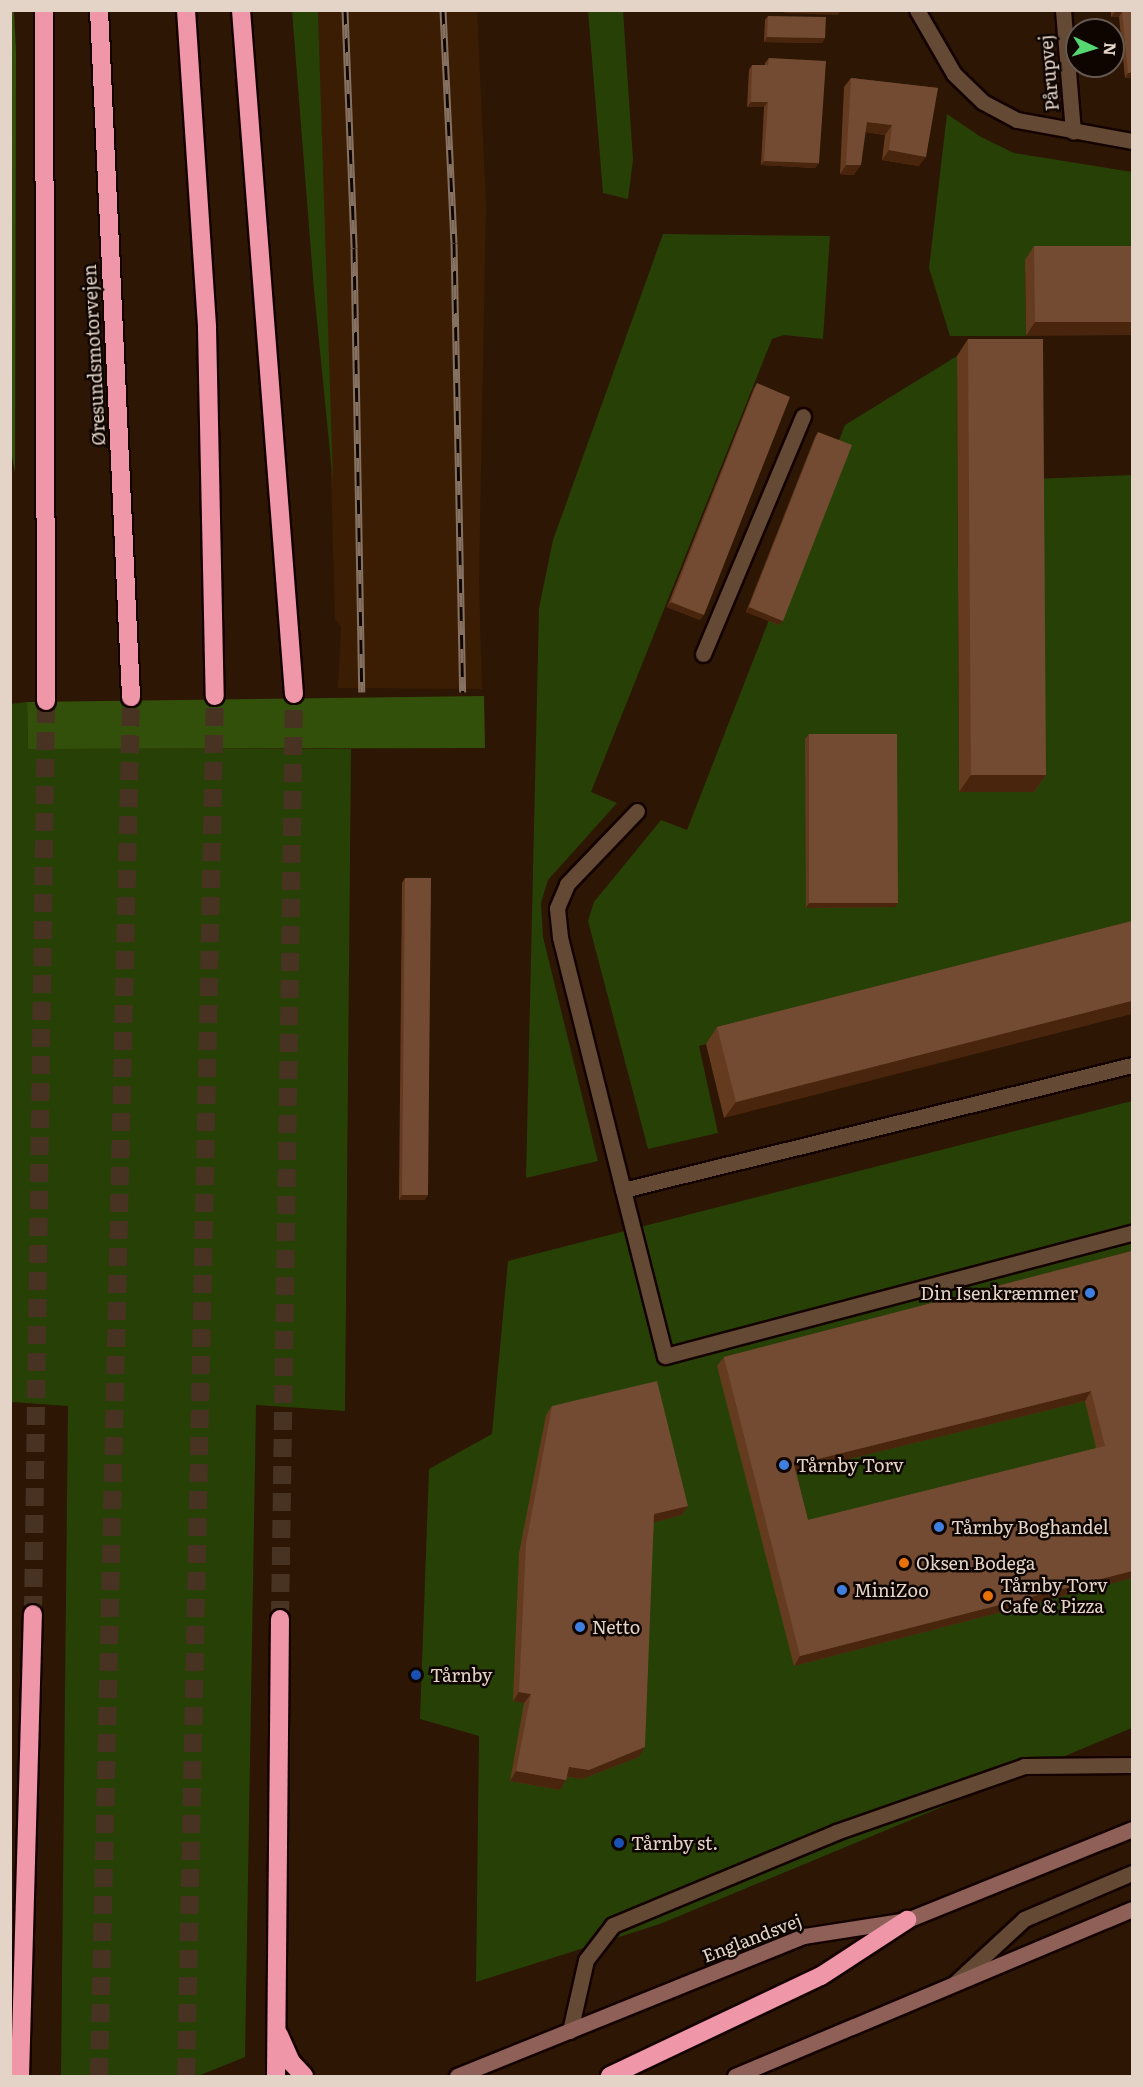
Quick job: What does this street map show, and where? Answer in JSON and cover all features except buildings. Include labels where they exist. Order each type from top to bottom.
[{"type":"highway","points":[[44,10],[46,701]]},
{"type":"highway","name":"Øresundsmotorvejen","points":[[99,10],[131,697]]},
{"type":"highway","points":[[186,10],[207,328],[215,696]]},
{"type":"highway","points":[[241,10],[294,694]]},
{"type":"highway","points":[[20,2076],[33,1614]]},
{"type":"highway","points":[[276,2076],[280,1619]]},
{"type":"highway","points":[[610,2076],[821,1976],[907,1920]]},
{"type":"highway","points":[[277,2030],[291,2062],[304,2076]]},
{"type":"street","points":[[917,10],[954,74],[983,102],[1017,120],[1132,141]]},
{"type":"street","name":"Pårupvej","points":[[1063,10],[1073,132]]},
{"type":"street","points":[[703,654],[803,416]]},
{"type":"street","points":[[637,810],[567,884],[557,908],[560,936],[665,1356],[1132,1233]]},
{"type":"street","points":[[623,1190],[1132,1065]]},
{"type":"street","points":[[570,2031],[586,1960],[613,1925],[836,1832],[1024,1766],[1132,1766]]},
{"type":"street","name":"Englandsvej","points":[[457,2076],[804,1936],[907,1920],[1132,1829]]},
{"type":"street","points":[[953,1985],[1024,1920],[1132,1873]]},
{"type":"street","points":[[735,2076],[1132,1909]]},
{"type":"shaded area","points":[[318,11],[477,11],[486,203],[479,581],[482,689],[338,688],[341,627],[335,619]]},
{"type":"green space","points":[[10,11],[14,11],[16,51],[15,473],[10,446]]},
{"type":"green space","points":[[292,11],[318,11],[333,483],[314,290]]},
{"type":"green space","points":[[588,11],[623,11],[633,160],[628,199],[603,193]]},
{"type":"green space","points":[[947,114],[981,137],[1014,153],[1132,172],[1132,259],[1025,260],[1026,336],[950,336],[929,268]]},
{"type":"green space","points":[[663,234],[830,236],[823,339],[784,335],[772,339],[591,792],[617,803],[548,880],[541,903],[543,937],[598,1161],[526,1178],[539,608],[553,540]]},
{"type":"green space","points":[[957,356],[959,792],[1033,479],[1132,475],[1132,935],[699,1046],[718,1133],[648,1149],[588,921],[594,902],[661,820],[687,830],[845,425]]},
{"type":"green space","points":[[484,696],[485,748],[28,749],[27,702]]},
{"type":"green space","points":[[27,702],[28,749],[351,749],[345,1411],[256,1405],[245,2057],[198,2076],[61,2076],[68,1406],[11,1402],[10,704]]},
{"type":"green space","points":[[1132,1101],[1132,1728],[660,1924],[476,1982],[479,1736],[420,1719],[429,1469],[492,1434],[508,1261]]},
{"type":"tunnel","points":[[280,1619],[294,694]]},
{"type":"tunnel","points":[[186,2076],[215,696]]},
{"type":"tunnel","points":[[99,2076],[131,697]]},
{"type":"tunnel","points":[[33,1614],[46,701]]},
{"type":"railway","points":[[345,10],[354,248],[362,692]]},
{"type":"railway","points":[[443,10],[454,243],[463,692]]},
{"type":"place","name":"Din Isenkræmmer","points":[[1090,1293]]},
{"type":"place","name":"Tårnby Torv","points":[[784,1465]]},
{"type":"place","name":"Tårnby Boghandel","points":[[939,1527]]},
{"type":"place","name":"Oksen Bodega","points":[[904,1563]]},
{"type":"place","name":"MiniZoo","points":[[842,1590]]},
{"type":"place","name":"Tårnby Torv Cafe & Pizza","points":[[988,1596]]},
{"type":"place","name":"Netto","points":[[580,1627]]},
{"type":"place","name":"Tårnby","points":[[416,1675]]},
{"type":"place","name":"Tårnby st.","points":[[619,1843]]}]
